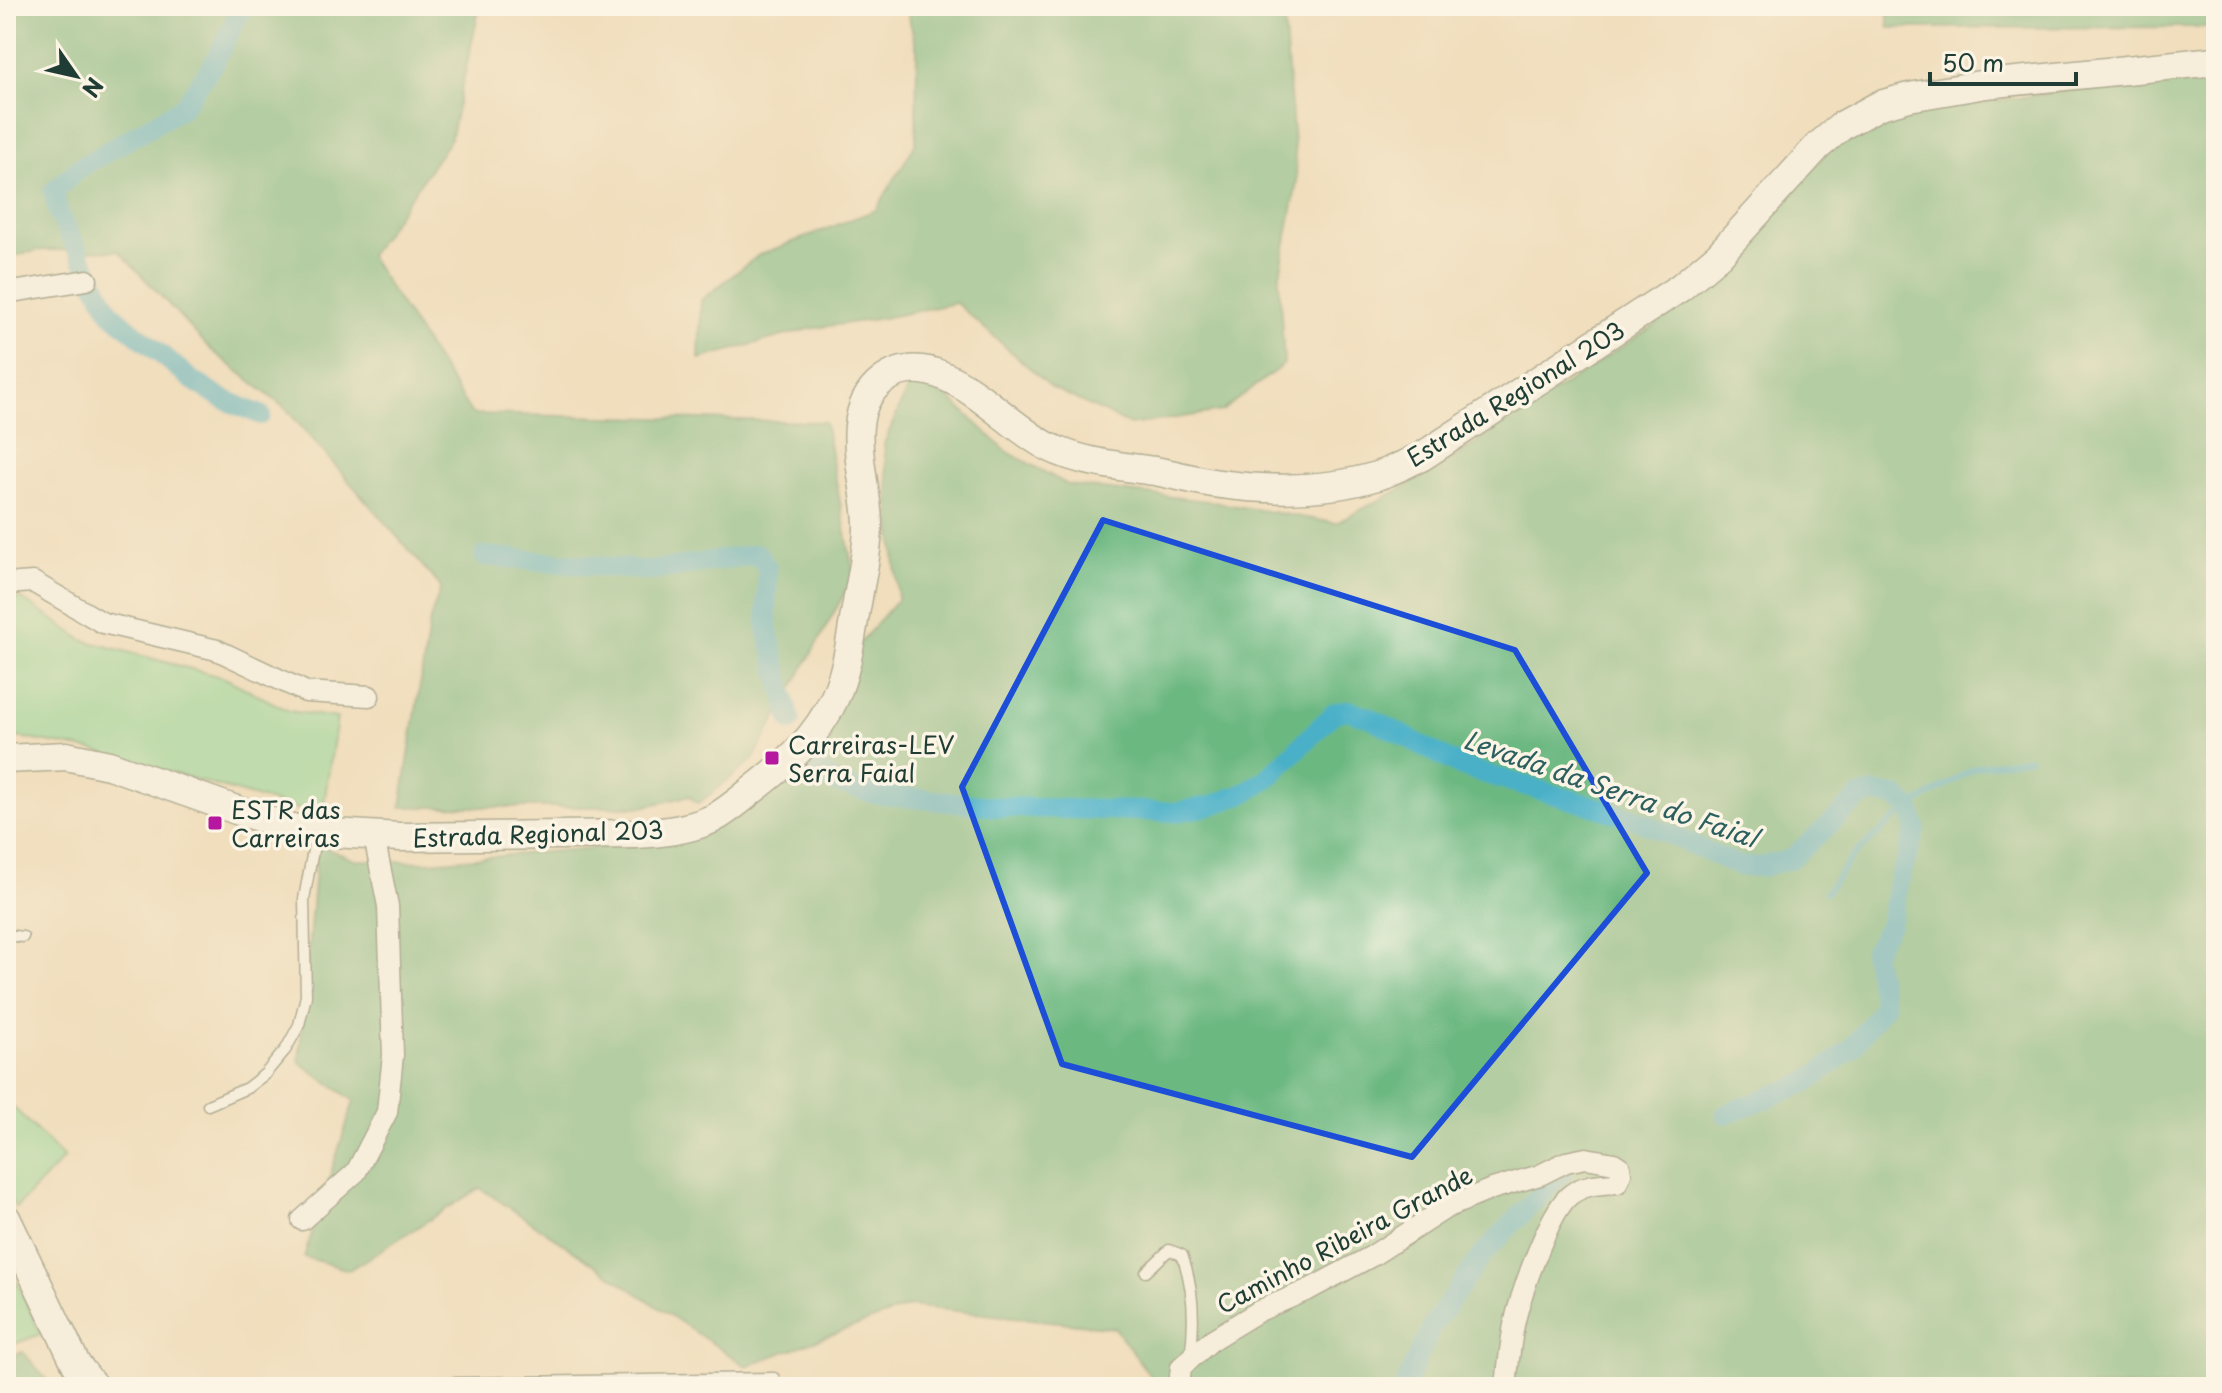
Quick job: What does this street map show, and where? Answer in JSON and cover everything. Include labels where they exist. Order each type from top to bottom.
[{"type":"main road","name":"Estrada Regional 203","points":[[6,759],[66,756],[109,765],[242,812],[296,829],[317,832],[374,837],[635,834],[681,829],[712,819],[727,810],[800,751],[820,726],[835,697],[847,658],[868,526],[861,461],[861,414],[873,390],[897,373],[912,369],[950,376],[1026,435],[1050,448],[1098,463],[1220,484],[1274,488],[1319,487],[1377,476],[1421,457],[1681,287],[1719,255],[1818,146],[1861,113],[1909,97],[1986,84],[2216,61]]},
{"type":"main road","points":[[6,1218],[76,1364],[94,1387]]},
{"type":"street","points":[[6,293],[87,280]]},
{"type":"street","points":[[6,584],[33,582],[103,623],[217,650],[306,692],[369,696]]},
{"type":"street","points":[[302,1220],[356,1172],[387,1112],[393,1055],[388,906],[374,837]]},
{"type":"street","name":"Caminho Ribeira Grande","points":[[1189,1360],[1213,1339],[1259,1311],[1359,1263],[1446,1208],[1492,1189],[1540,1175],[1566,1162],[1586,1158],[1614,1163],[1620,1167],[1617,1183],[1591,1185],[1571,1194],[1548,1226],[1514,1324],[1506,1387]]},
{"type":"street","points":[[1179,1387],[1181,1367],[1189,1360]]},
{"type":"lane","points":[[6,11],[19,6]]},
{"type":"lane","points":[[208,1105],[247,1088],[265,1074],[286,1049],[299,1025],[306,996],[304,899],[317,832]]},
{"type":"lane","points":[[6,935],[23,937]]},
{"type":"lane","points":[[1146,1272],[1169,1250],[1182,1255],[1188,1271],[1195,1329],[1189,1360]]},
{"type":"lane","points":[[442,1387],[451,1383],[774,1378]]},
{"type":"highlighted area","points":[[1103,520],[1515,650],[1647,873],[1412,1157],[1062,1064],[962,787]]},
{"type":"green space","points":[[6,6],[480,6],[450,140],[369,256],[472,414],[825,422],[854,576],[753,760],[698,804],[689,796],[642,807],[401,807],[430,620],[441,587],[286,409],[210,349],[119,251],[40,250],[6,258]]},
{"type":"green space","points":[[906,6],[1283,6],[1297,182],[1279,280],[1284,364],[1222,411],[1130,425],[1052,388],[956,303],[809,329],[699,359],[701,300],[759,255],[876,210],[916,143],[917,50]]},
{"type":"green space","points":[[1887,6],[2216,6],[2216,27],[1889,28]]},
{"type":"green space","points":[[2216,75],[2216,1387],[1158,1387],[1115,1328],[910,1306],[746,1366],[480,1188],[349,1270],[304,1257],[354,1101],[299,1062],[317,845],[355,860],[428,862],[699,839],[804,750],[847,658],[898,599],[884,444],[907,389],[921,381],[940,389],[1006,451],[1068,485],[1207,501],[1336,523],[1429,474],[1691,301],[1834,144],[1891,115],[2132,82]]},
{"type":"green space","points":[[21,598],[83,640],[225,678],[289,711],[337,718],[322,816],[92,750],[18,737],[6,738],[6,599]]},
{"type":"green space","points":[[6,1100],[64,1158],[16,1208],[6,1193]]},
{"type":"green space","points":[[10,1267],[41,1334],[6,1347],[6,1270]]},
{"type":"green space","points":[[23,1352],[53,1387],[6,1387],[6,1357]]},
{"type":"waterway","name":"Levada da Serra do Faial","points":[[243,6],[214,63],[182,108],[79,168],[53,192],[60,217],[111,313],[192,380],[223,399],[261,415]]},
{"type":"waterway","name":"Levada da Serra do Faial","points":[[484,556],[651,571],[758,554],[767,568],[767,629],[791,721]]},
{"type":"waterway","name":"Levada da Serra do Faial","points":[[816,769],[836,783],[875,794],[999,807],[1176,812],[1210,806],[1247,792],[1268,778],[1334,713],[1348,710],[1369,717],[1462,767],[1633,818],[1739,866],[1761,867],[1791,859],[1860,797],[1873,793],[1895,796],[1910,808],[1916,829],[1898,884],[1890,924],[1873,953],[1884,1006],[1852,1048],[1808,1082],[1726,1114]]},
{"type":"waterway","points":[[1919,802],[1976,767],[2030,758]]},
{"type":"waterway","points":[[1826,892],[1854,855],[1898,816]]},
{"type":"waterway","name":"Levada da Serra do Faial","points":[[1404,1387],[1432,1327],[1482,1255],[1563,1171]]},
{"type":"place","name":"Carreiras-LEV Serra Faial","points":[[772,758]]},
{"type":"place","name":"ESTR das Carreiras","points":[[215,823]]}]
